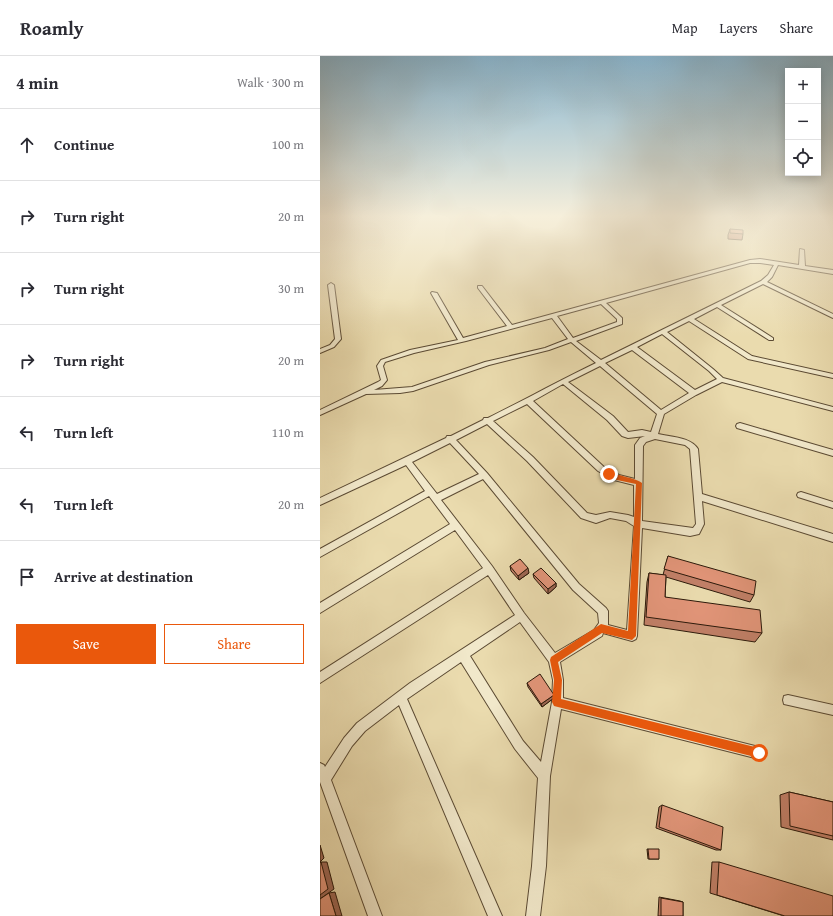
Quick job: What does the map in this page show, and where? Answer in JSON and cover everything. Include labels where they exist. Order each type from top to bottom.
[{"type":"street","points":[[802,257],[802,267]]},
{"type":"street","points":[[320,412],[380,384],[384,380],[380,366],[384,361],[412,351],[461,340],[750,262],[760,261],[777,263],[833,272]]},
{"type":"street","points":[[320,502],[528,401],[563,381],[762,282],[770,276],[777,263]]},
{"type":"street","points":[[762,282],[833,316]]},
{"type":"street","points":[[320,351],[332,346],[338,339],[332,285]]},
{"type":"street","points":[[480,287],[510,326]]},
{"type":"street","points":[[434,293],[461,340]]},
{"type":"street","points":[[365,392],[413,389],[487,364],[547,349],[620,323],[620,319],[602,302]]},
{"type":"street","points":[[718,305],[771,339]]},
{"type":"street","points":[[553,315],[572,340],[599,364],[661,413]]},
{"type":"street","points":[[690,318],[750,358],[833,376]]},
{"type":"street","points":[[663,332],[721,380],[833,409]]},
{"type":"street","points":[[632,347],[694,393]]},
{"type":"street","points":[[654,436],[661,413],[694,393],[721,380]]},
{"type":"street","points":[[487,420],[530,459],[584,516],[596,519],[610,515],[628,518],[638,524],[690,532],[696,531],[700,524],[694,449],[692,446],[687,443],[654,436],[625,434],[610,418],[563,381]]},
{"type":"street","points":[[528,401],[601,469],[617,478],[639,483]]},
{"type":"street","points":[[740,426],[833,453]]},
{"type":"street","points":[[601,628],[632,636],[638,524],[640,444],[643,440],[654,436]]},
{"type":"street","points":[[450,438],[484,475],[576,587],[603,611],[604,624],[598,633],[554,660]]},
{"type":"street","points":[[407,461],[489,569],[521,616],[554,660],[558,680],[557,702],[544,776],[540,866],[533,916]]},
{"type":"street","points":[[320,553],[433,495],[484,475]]},
{"type":"street","points":[[697,496],[833,538]]},
{"type":"street","points":[[801,496],[833,505]]},
{"type":"street","points":[[320,608],[456,525]]},
{"type":"street","points":[[320,678],[489,569]]},
{"type":"street","points":[[375,916],[323,774],[354,733],[401,697],[521,616]]},
{"type":"street","points":[[463,655],[519,745],[544,776]]},
{"type":"street","points":[[401,697],[495,916]]},
{"type":"street","points":[[788,700],[833,710]]},
{"type":"street","points":[[557,702],[759,753]]},
{"type":"building","points":[[668,556],[756,581],[754,595],[664,569]]},
{"type":"building","points":[[520,559],[528,568],[518,576],[510,566]]},
{"type":"building","points":[[541,568],[556,583],[548,589],[533,574]]},
{"type":"building","points":[[649,573],[666,575],[665,597],[760,610],[762,633],[646,617]]},
{"type":"building","points":[[540,674],[554,695],[541,704],[527,683]]},
{"type":"building","points":[[789,792],[833,802],[833,836],[790,826]]},
{"type":"building","points":[[662,805],[723,827],[721,850],[659,827]]},
{"type":"building","points":[[648,849],[659,849],[659,859],[649,859]]},
{"type":"building","points":[[321,862],[328,889],[320,895],[320,863]]},
{"type":"building","points":[[719,862],[833,896],[833,916],[785,916],[717,895]]},
{"type":"building","points":[[329,893],[336,916],[320,916],[320,899]]},
{"type":"building","points":[[661,898],[683,902],[683,916],[661,916]]},
{"type":"route","points":[[609,474],[617,478],[639,483],[632,636],[601,628],[598,633],[554,660],[558,680],[557,702],[759,753]]}]
